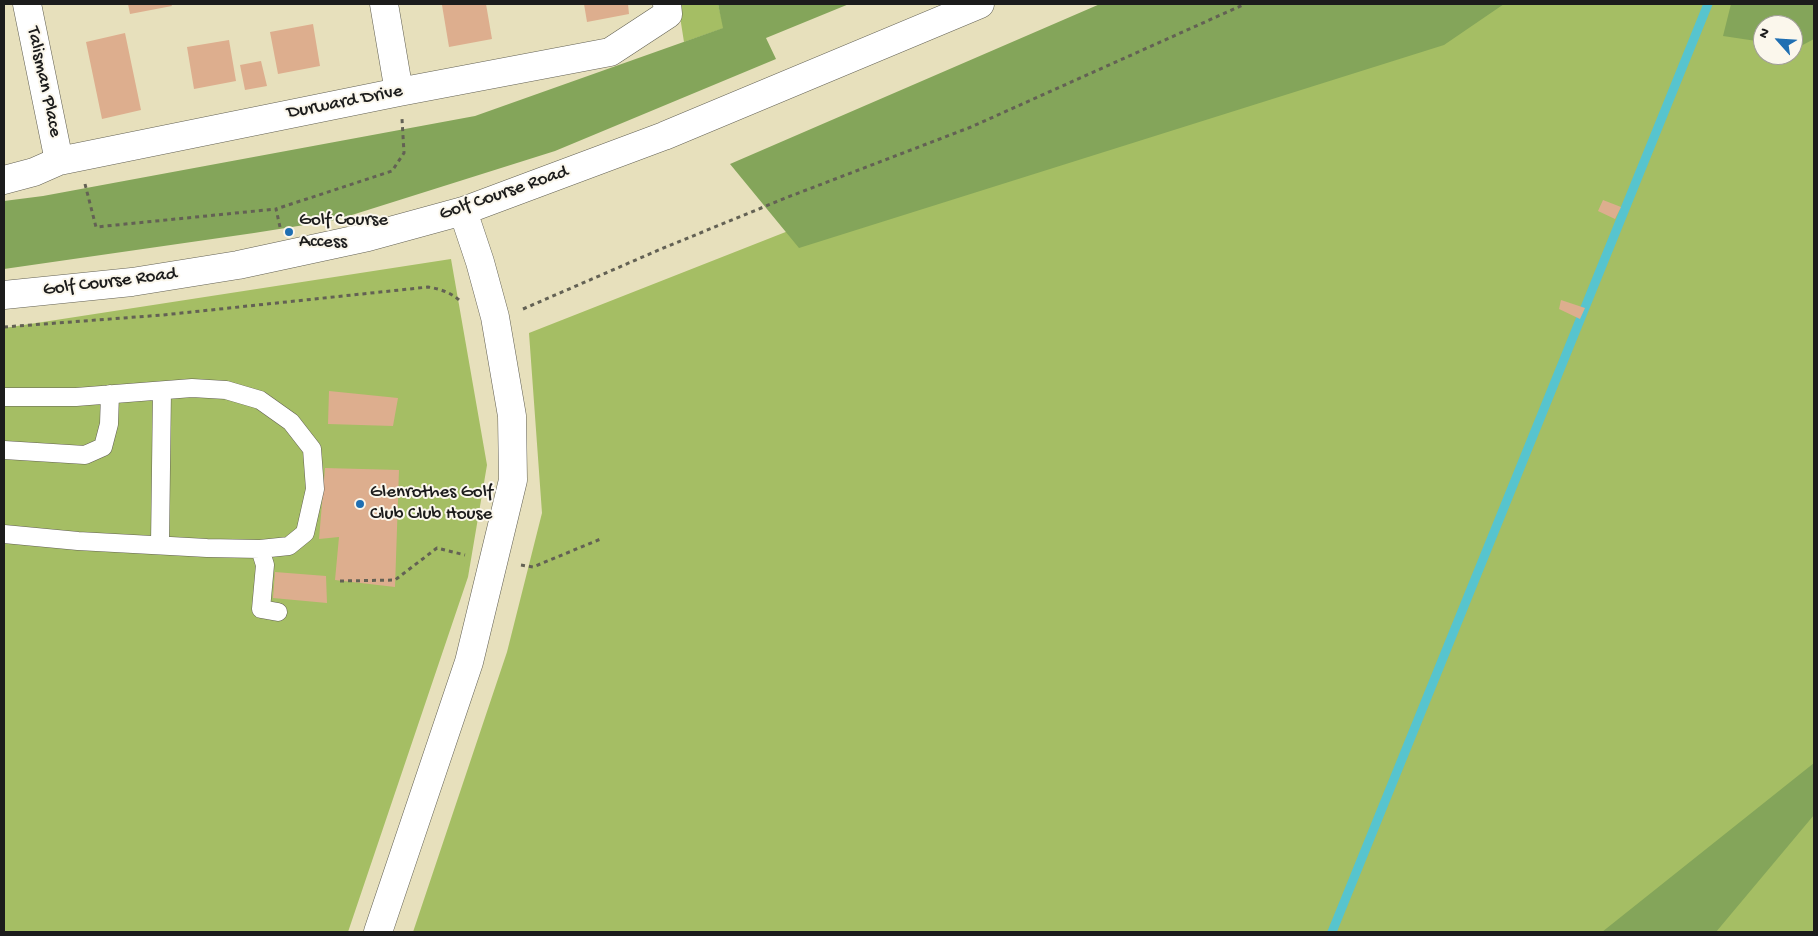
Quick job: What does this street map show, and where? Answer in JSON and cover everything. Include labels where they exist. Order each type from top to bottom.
[{"type":"street","name":"Talisman Place","points":[[27,4],[69,159]]},
{"type":"street","points":[[384,4],[400,92]]},
{"type":"street","name":"Durward Drive","points":[[4,180],[34,172],[69,159],[400,92],[610,52],[668,14],[667,4]]},
{"type":"street","name":"Golf Course Road","points":[[4,295],[132,282],[238,265],[368,237],[463,211],[664,136],[980,4]]},
{"type":"street","points":[[378,932],[469,662],[513,480],[512,416],[494,316],[480,262],[463,211]]},
{"type":"lane","points":[[4,397],[76,397],[192,388],[226,390],[260,400],[291,422],[312,449],[315,489],[305,533],[289,546],[260,549],[207,548],[78,541],[4,534]]},
{"type":"lane","points":[[160,544],[162,391]]},
{"type":"lane","points":[[4,450],[85,455],[103,448],[109,424],[110,394]]},
{"type":"lane","points":[[260,549],[265,564],[261,609],[278,612]]},
{"type":"path","points":[[4,327],[154,316],[428,287],[440,289],[454,295],[464,305],[471,320],[534,306],[670,245],[788,197],[971,127],[1245,4]]},
{"type":"path","points":[[69,159],[96,227],[276,209],[392,171],[404,153],[400,92]]},
{"type":"path","points":[[276,209],[286,255]]},
{"type":"green space","points":[[678,4],[718,4],[724,28],[684,42]]},
{"type":"green space","points":[[718,4],[849,4],[766,38],[776,59],[555,151],[336,220],[4,269],[4,201],[43,196],[475,116],[723,28]]},
{"type":"green space","points":[[1100,4],[1504,4],[1444,45],[799,248],[730,164]]},
{"type":"green space","points":[[1365,4],[1814,4],[1814,932],[413,932],[507,652],[542,513],[529,333]]},
{"type":"green space","points":[[1731,4],[1814,4],[1814,39],[1803,45],[1803,15],[1753,15],[1753,40],[1723,36]]},
{"type":"green space","points":[[451,259],[487,465],[468,577],[348,932],[4,932],[4,328]]},
{"type":"green space","points":[[1814,763],[1814,815],[1716,932],[1602,932]]},
{"type":"building","points":[[128,4],[171,4],[172,6],[130,14]]},
{"type":"building","points":[[486,4],[492,39],[449,47],[442,5]]},
{"type":"building","points":[[584,4],[628,4],[629,14],[587,22]]},
{"type":"building","points":[[313,24],[320,66],[278,74],[270,32]]},
{"type":"building","points":[[125,33],[141,110],[102,119],[86,42]]},
{"type":"building","points":[[229,40],[236,81],[194,89],[187,47]]},
{"type":"building","points":[[261,61],[267,86],[245,90],[240,65]]},
{"type":"building","points":[[1603,200],[1621,207],[1615,219],[1598,211]]},
{"type":"building","points":[[1561,300],[1585,308],[1580,319],[1559,309]]},
{"type":"building","points":[[329,391],[398,398],[393,426],[328,424]]},
{"type":"building","name":"Glenrothes Golf Club Club House","points":[[325,468],[399,470],[395,587],[335,580],[339,537],[319,539]]},
{"type":"building","points":[[275,572],[326,576],[327,603],[273,598]]},
{"type":"waterway","points":[[1332,932],[1708,4]]},
{"type":"place","name":"Golf Course Access","points":[[289,232]]},
{"type":"place","name":"Glenrothes Golf Club Club House","points":[[360,504]]}]
